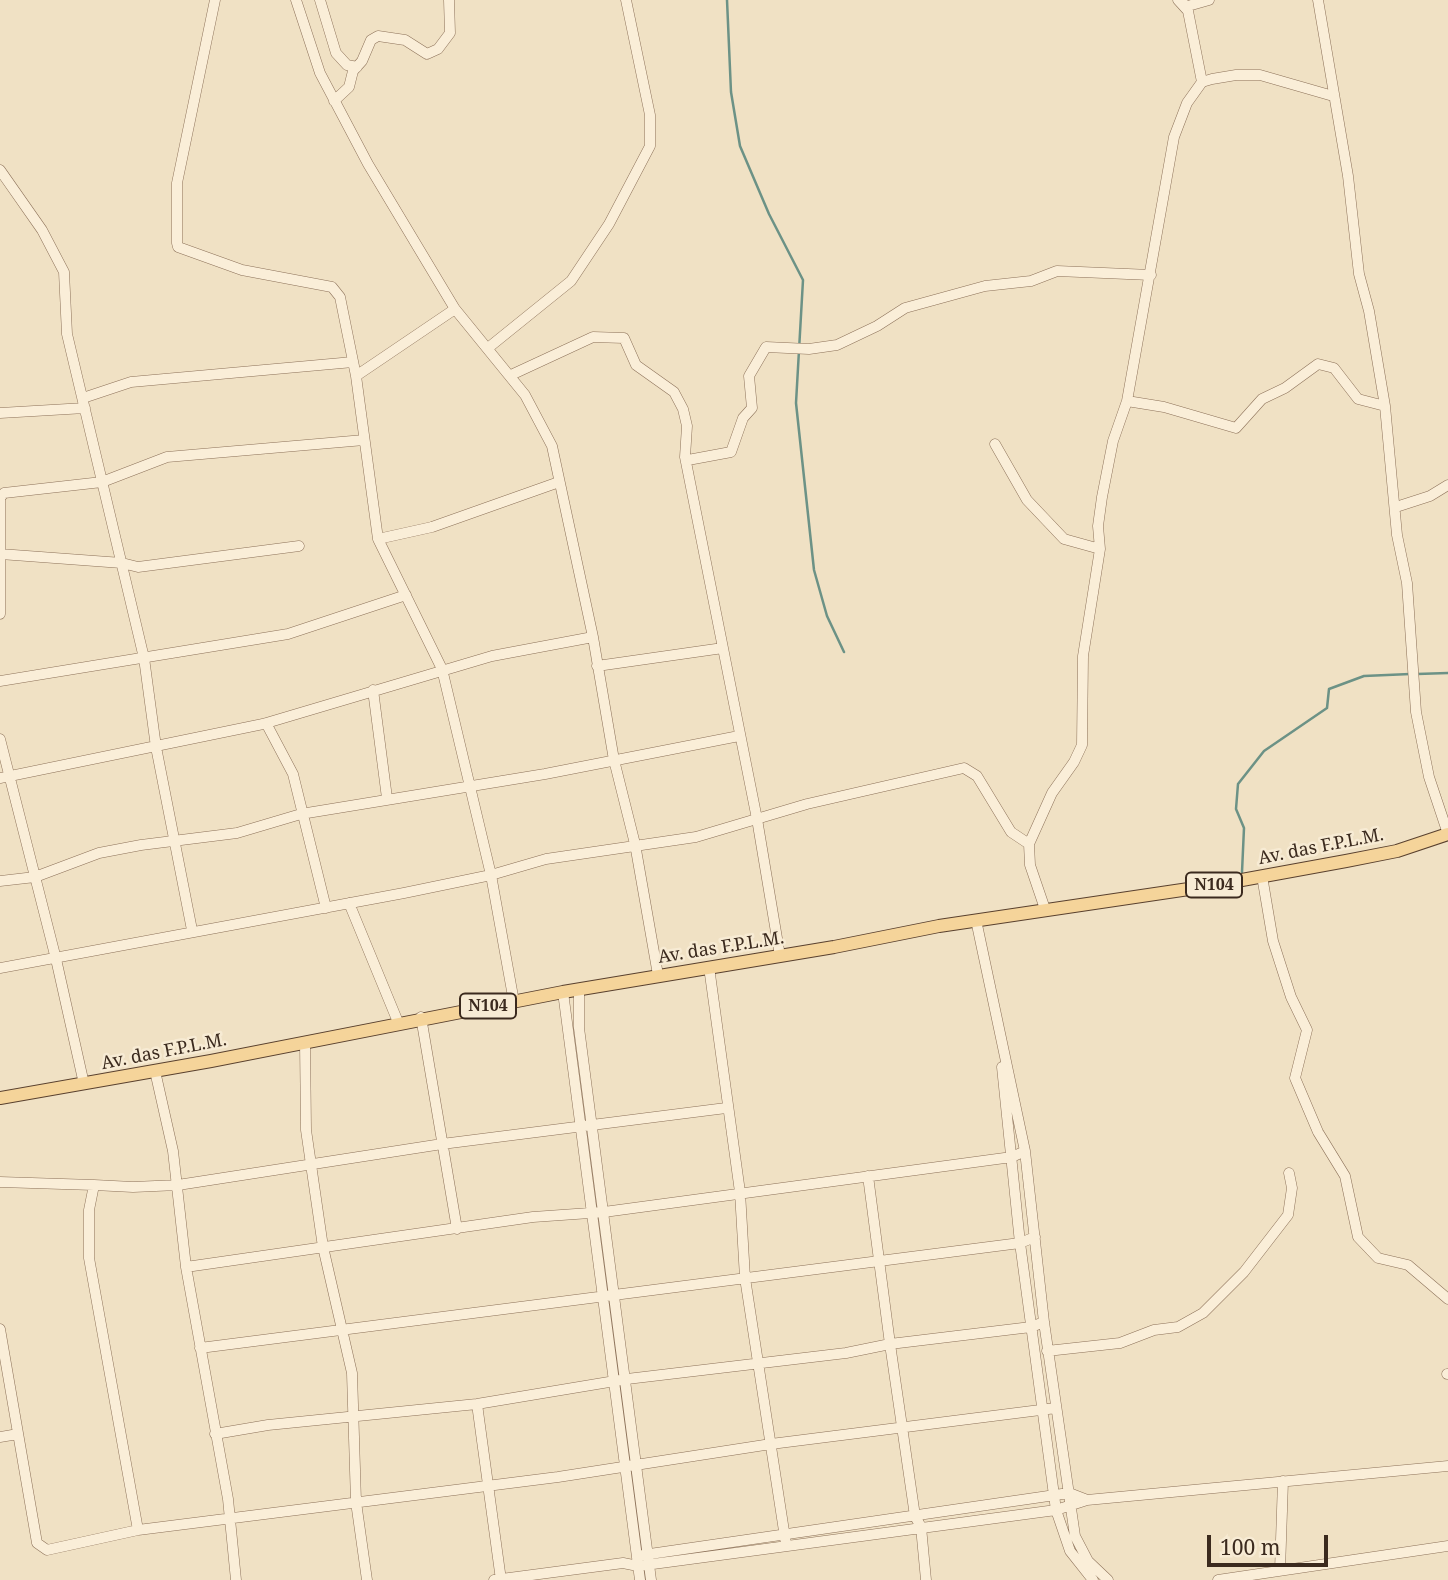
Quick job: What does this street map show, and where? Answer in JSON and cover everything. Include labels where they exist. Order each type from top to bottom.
[{"type":"main road","name":"Av. das F.P.L.M.","points":[[0,1098],[155,1071],[421,1017],[658,975],[976,920],[1262,876],[1397,850],[1448,834]]},
{"type":"street","points":[[215,0],[177,183],[178,247],[242,270],[332,288],[340,297],[356,376],[379,540],[442,669],[472,787],[514,1002]]},
{"type":"street","points":[[296,0],[309,45],[334,101],[399,219],[455,309],[511,375],[552,446],[593,637],[614,760],[635,844],[658,975]]},
{"type":"street","points":[[320,0],[336,53],[347,65],[357,67]]},
{"type":"street","points":[[334,101],[349,87],[370,40],[378,36],[405,40],[418,51],[432,54],[450,33],[449,0]]},
{"type":"street","points":[[488,348],[571,281],[609,224],[650,146],[650,115],[626,0]]},
{"type":"street","points":[[1179,1],[1188,6],[1209,0]]},
{"type":"street","points":[[1318,0],[1349,176],[1359,274],[1369,311],[1385,406],[1397,535],[1407,583],[1414,687],[1429,777],[1448,834]]},
{"type":"street","points":[[1179,1],[1188,11],[1202,82]]},
{"type":"street","points":[[1045,909],[1030,864],[1029,844],[1052,793],[1074,762],[1082,745],[1083,656],[1100,549],[1098,526],[1102,497],[1113,441],[1126,401],[1174,138],[1187,103],[1202,82],[1236,75],[1260,75],[1333,96]]},
{"type":"street","points":[[0,170],[42,230],[64,272],[67,334],[144,658],[156,747],[192,930]]},
{"type":"street","points":[[688,460],[731,452],[743,418],[752,408],[749,376],[766,347],[809,349],[837,345],[877,326],[905,308],[985,286],[1031,281],[1057,271],[1151,275]]},
{"type":"street","points":[[356,376],[455,309]]},
{"type":"street","points":[[511,375],[593,337],[624,338],[636,365],[674,392],[684,409],[687,426],[685,457],[688,460],[710,593],[757,819],[780,956]]},
{"type":"street","points":[[0,413],[84,403],[131,382],[353,362]]},
{"type":"street","points":[[1126,401],[1164,407],[1236,428],[1262,400],[1284,388],[1318,363],[1334,368],[1358,398],[1385,406]]},
{"type":"street","points":[[0,614],[0,498],[4,493],[102,482],[167,457],[364,440]]},
{"type":"street","points":[[995,444],[1027,500],[1064,539],[1100,549]]},
{"type":"street","points":[[379,540],[432,527],[559,482]]},
{"type":"street","points":[[1396,507],[1430,496],[1448,485]]},
{"type":"street","points":[[1,554],[122,563],[138,567],[299,546]]},
{"type":"street","points":[[0,681],[288,634],[406,595]]},
{"type":"street","points":[[4,777],[266,723],[442,669],[492,656],[593,637]]},
{"type":"street","points":[[597,666],[723,648]]},
{"type":"street","points":[[373,690],[387,798]]},
{"type":"street","points":[[266,723],[292,775],[326,908]]},
{"type":"street","points":[[0,881],[36,877],[99,853],[237,833],[301,814],[387,798],[472,787],[739,736]]},
{"type":"street","points":[[0,738],[4,777],[36,877],[84,1084]]},
{"type":"street","points":[[0,968],[192,930],[326,908],[491,875],[546,859],[696,837],[807,804],[964,768],[977,776],[1011,832],[1029,844]]},
{"type":"street","points":[[1262,876],[1273,941],[1291,997],[1307,1030],[1295,1078],[1313,1123],[1345,1176],[1358,1237],[1378,1258],[1408,1265],[1448,1299]]},
{"type":"street","points":[[349,903],[398,1022]]},
{"type":"street","points":[[976,920],[1025,1151],[1047,1351],[1079,1548],[1108,1580]]},
{"type":"street","points":[[709,967],[726,1108],[740,1192],[745,1278],[760,1362],[785,1539]]},
{"type":"street","points":[[579,989],[579,1028],[627,1379],[651,1580]]},
{"type":"street","points":[[563,992],[640,1580]]},
{"type":"street","points":[[421,1017],[457,1229]]},
{"type":"street","points":[[305,1042],[304,1104],[310,1165],[323,1247],[352,1373],[356,1502],[367,1580]]},
{"type":"street","points":[[1001,1046],[1002,1089],[1020,1243],[1056,1510],[1070,1552],[1093,1580]]},
{"type":"street","points":[[155,1071],[178,1185],[186,1267],[228,1499],[236,1580]]},
{"type":"street","points":[[0,1182],[133,1187],[178,1185],[442,1144],[726,1108]]},
{"type":"street","points":[[186,1267],[533,1217],[604,1212],[1012,1157],[1025,1151]]},
{"type":"street","points":[[1047,1351],[1120,1343],[1154,1330],[1178,1327],[1203,1312],[1244,1272],[1287,1215],[1292,1188],[1289,1172]]},
{"type":"street","points":[[868,1175],[915,1516],[921,1527],[926,1580]]},
{"type":"street","points":[[94,1185],[89,1210],[89,1258],[138,1531]]},
{"type":"street","points":[[200,1348],[340,1328],[615,1297],[1020,1243],[1035,1237]]},
{"type":"street","points":[[215,1434],[268,1425],[352,1419],[477,1404],[613,1381],[846,1353],[890,1344],[1031,1327],[1044,1322]]},
{"type":"street","points":[[0,1329],[40,1548],[47,1550],[138,1531],[229,1521],[771,1444],[1056,1408]]},
{"type":"street","points":[[477,1404],[501,1580]]},
{"type":"street","points":[[0,1437],[18,1434]]},
{"type":"street","points":[[785,1539],[921,1527],[1056,1510],[1087,1500],[1448,1466]]},
{"type":"street","points":[[1280,1570],[1283,1481]]},
{"type":"street","points":[[494,1580],[785,1539],[1069,1493],[1087,1500]]},
{"type":"street","points":[[1218,1580],[1448,1546]]},
{"type":"waterway","points":[[727,0],[731,92],[740,146],[769,214],[803,280],[796,403],[814,570],[827,616],[844,652]]},
{"type":"waterway","points":[[1417,674],[1448,673]]},
{"type":"waterway","points":[[1242,872],[1244,828],[1236,809],[1238,784],[1264,751],[1327,708],[1329,689],[1364,676],[1410,674]]}]
